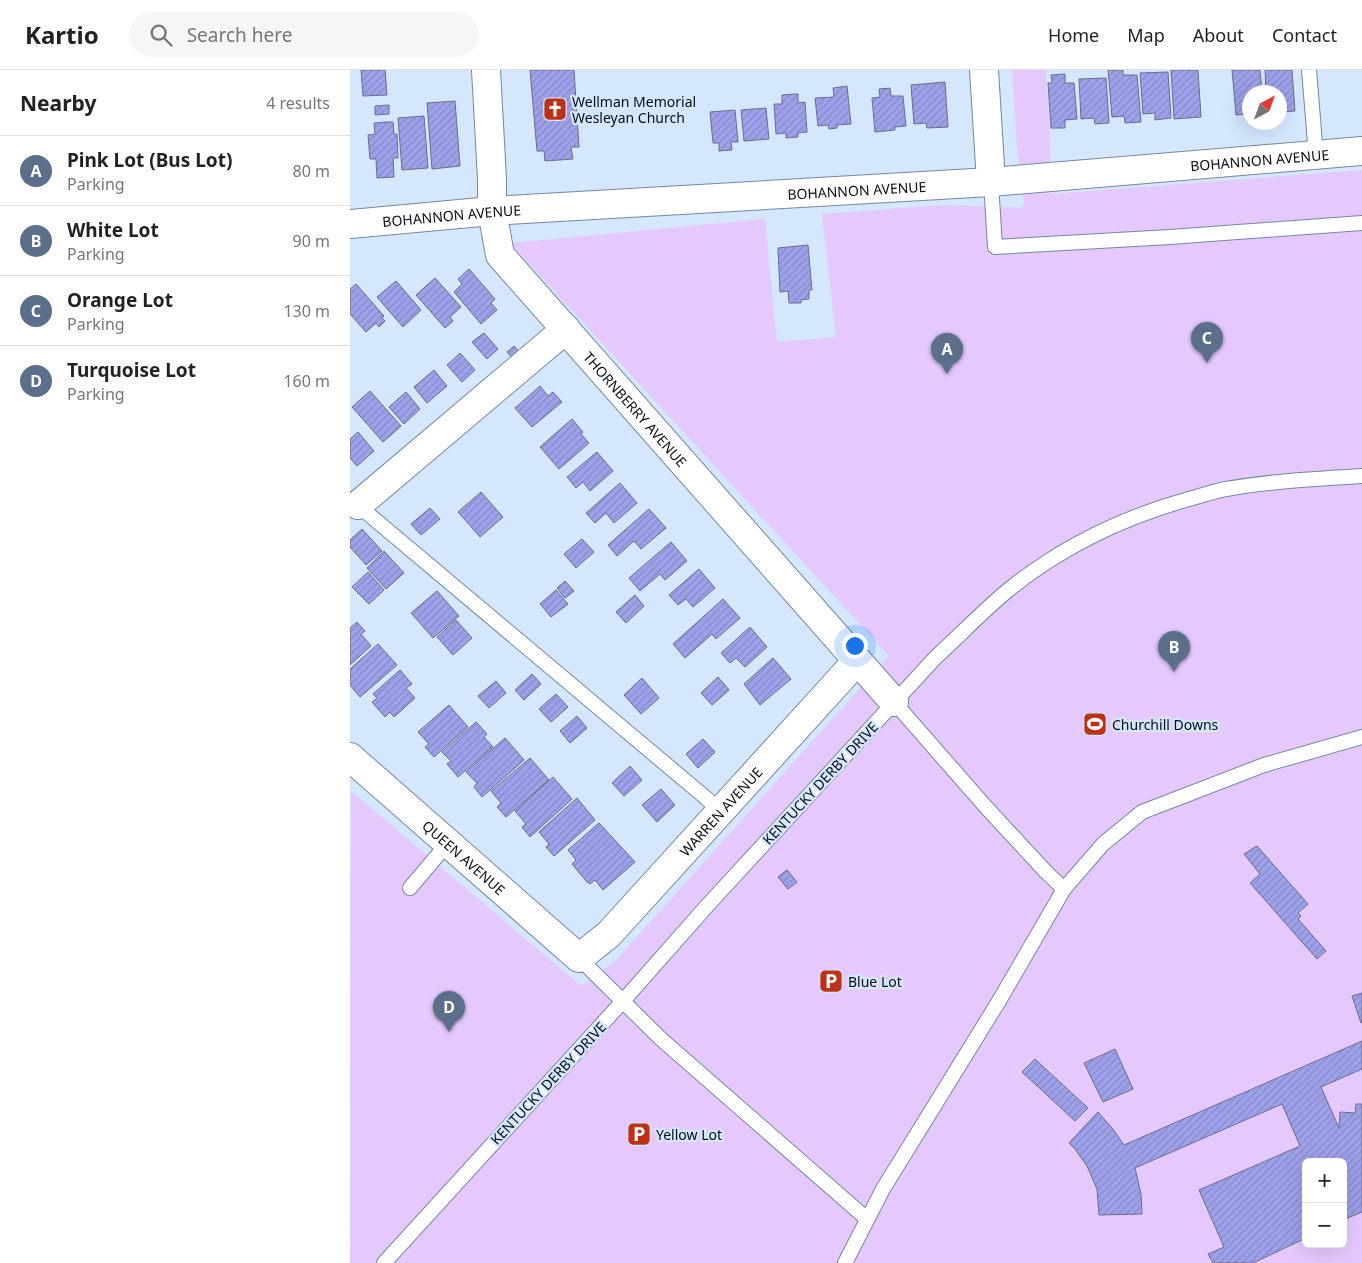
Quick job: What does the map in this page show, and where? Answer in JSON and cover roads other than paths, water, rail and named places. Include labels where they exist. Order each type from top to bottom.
[{"type":"street","name":"THORNBERRY AVENUE","points":[[486,70],[492,211],[500,255],[894,702]]},
{"type":"street","points":[[984,70],[991,182]]},
{"type":"street","name":"BOHANNON AVENUE","points":[[350,224],[492,211],[991,182],[1362,151]]},
{"type":"street","points":[[354,502],[566,329]]},
{"type":"street","name":"WARREN AVENUE","points":[[578,958],[609,934],[857,661]]},
{"type":"street","name":"QUEEN AVENUE","points":[[351,761],[448,843],[578,958]]},
{"type":"lane","points":[[1309,70],[1316,155]]},
{"type":"lane","points":[[991,182],[995,247],[1362,223]]},
{"type":"lane","name":"KENTUCKY DERBY DRIVE","points":[[384,1263],[894,702],[935,658],[1008,590],[1038,568],[1069,549],[1114,525],[1161,507],[1225,489],[1362,476]]},
{"type":"lane","points":[[354,502],[720,811]]},
{"type":"lane","points":[[894,702],[999,821],[1064,890]]},
{"type":"lane","points":[[844,1263],[883,1189],[989,1017],[1064,890],[1104,844],[1142,812],[1264,765],[1362,737]]},
{"type":"lane","points":[[410,888],[448,843]]},
{"type":"lane","points":[[578,958],[661,1039],[867,1219]]},
{"type":"place","name":"Wellman Memorial Wesleyan Church","points":[[555,109]]},
{"type":"place","name":"Orange Lot","points":[[1207,363]]},
{"type":"place","name":"Pink Lot (Bus Lot)","points":[[947,374]]},
{"type":"place","name":"White Lot","points":[[1174,672]]},
{"type":"place","name":"Churchill Downs","points":[[1095,724]]},
{"type":"place","name":"Blue Lot","points":[[831,981]]},
{"type":"place","name":"Turquoise Lot","points":[[449,1032]]},
{"type":"place","name":"Yellow Lot","points":[[639,1134]]}]
